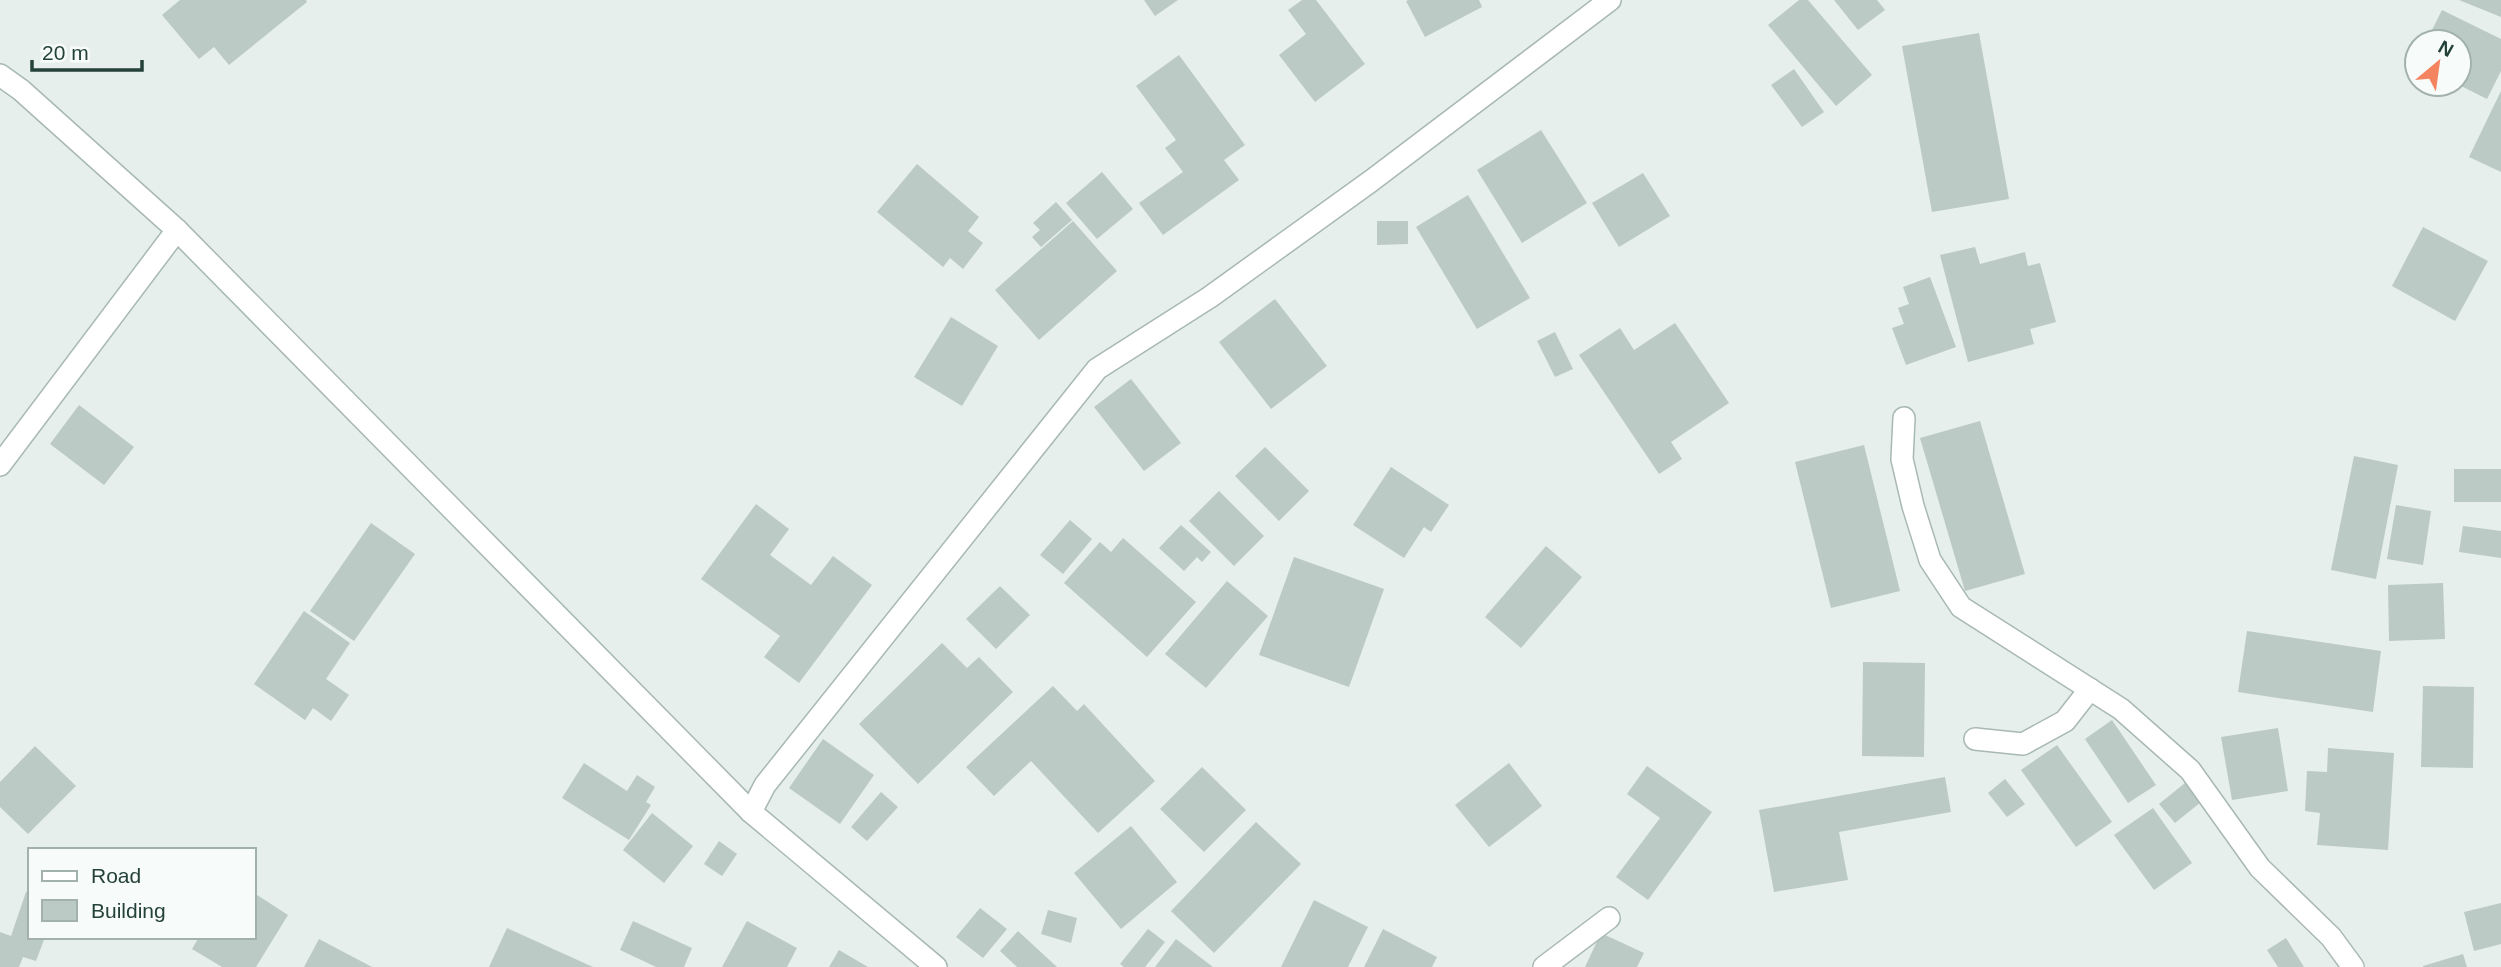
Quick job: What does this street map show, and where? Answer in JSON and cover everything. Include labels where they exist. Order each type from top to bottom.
[{"type":"street","points":[[751,812],[765,785],[1097,369],[1221,289],[1610,0]]},
{"type":"street","points":[[0,75],[21,90],[177,230],[751,812],[936,967]]},
{"type":"street","points":[[0,465],[177,230]]},
{"type":"street","points":[[1904,418],[1902,459],[1913,506],[1930,560],[1961,607],[2121,709],[2190,770],[2260,868],[2331,937],[2353,967]]},
{"type":"street","points":[[1975,739],[2023,744],[2065,722],[2090,689]]},
{"type":"street","points":[[1553,964],[1609,918]]},
{"type":"building","points":[[180,0],[307,2],[229,65],[214,47],[199,59],[162,15]]},
{"type":"building","points":[[1144,0],[1178,0],[1155,16]]},
{"type":"building","points":[[1302,0],[1316,0],[1365,64],[1315,102],[1279,55],[1306,34],[1288,10]]},
{"type":"building","points":[[1479,0],[1482,7],[1425,37],[1406,1]]},
{"type":"building","points":[[1799,0],[1808,0],[1872,75],[1836,106],[1768,25]]},
{"type":"building","points":[[1834,0],[1877,0],[1885,10],[1858,30]]},
{"type":"building","points":[[2459,0],[2501,0],[2501,17]]},
{"type":"building","points":[[2442,10],[2501,39],[2501,71],[2487,99],[2473,92],[2473,28],[2433,28]]},
{"type":"building","points":[[1979,33],[2009,199],[1932,212],[1902,46]]},
{"type":"building","points":[[1179,55],[1245,145],[1224,160],[1239,180],[1163,235],[1139,203],[1183,172],[1165,148],[1176,140],[1136,86]]},
{"type":"building","points":[[1794,69],[1824,112],[1802,127],[1771,85]]},
{"type":"building","points":[[2501,91],[2501,172],[2469,157]]},
{"type":"building","points":[[1541,130],[1587,203],[1522,243],[1477,170]]},
{"type":"building","points":[[917,164],[979,217],[968,231],[983,243],[963,269],[950,258],[943,267],[877,212]]},
{"type":"building","points":[[1102,172],[1133,209],[1097,239],[1066,203]]},
{"type":"building","points":[[1643,173],[1670,216],[1619,247],[1592,203]]},
{"type":"building","points":[[1468,195],[1530,298],[1477,329],[1416,227]]},
{"type":"building","points":[[1056,202],[1072,220],[1041,247],[1032,237],[1040,230],[1033,223]]},
{"type":"building","points":[[1073,221],[1117,271],[1039,340],[995,290]]},
{"type":"building","points":[[1377,221],[1408,221],[1408,244],[1377,245]]},
{"type":"building","points":[[2423,227],[2488,261],[2455,321],[2392,286]]},
{"type":"building","points":[[1975,247],[1980,264],[2025,252],[2028,266],[2040,263],[2056,322],[2030,329],[2034,344],[1968,362],[1940,255]]},
{"type":"building","points":[[1930,277],[1956,347],[1906,365],[1892,328],[1904,324],[1898,308],[1909,304],[1903,287]]},
{"type":"building","points":[[1275,299],[1327,366],[1271,409],[1219,342]]},
{"type":"building","points":[[951,317],[998,346],[962,406],[914,377]]},
{"type":"building","points":[[1675,323],[1729,403],[1671,442],[1682,459],[1659,474],[1579,355],[1620,328],[1634,350]]},
{"type":"building","points":[[1555,332],[1573,369],[1555,377],[1537,341]]},
{"type":"building","points":[[1131,379],[1181,443],[1144,471],[1094,407]]},
{"type":"building","points":[[79,405],[134,447],[104,485],[50,444]]},
{"type":"building","points":[[1980,421],[2025,574],[1965,591],[1920,438]]},
{"type":"building","points":[[1864,445],[1900,591],[1831,608],[1795,462]]},
{"type":"building","points":[[1265,447],[1309,491],[1279,521],[1235,476]]},
{"type":"building","points":[[2354,456],[2398,465],[2376,579],[2331,570]]},
{"type":"building","points":[[1391,467],[1449,505],[1431,532],[1424,527],[1404,558],[1353,525]]},
{"type":"building","points":[[2454,469],[2501,469],[2501,502],[2454,502]]},
{"type":"building","points":[[1219,491],[1264,536],[1234,566],[1189,521]]},
{"type":"building","points":[[756,504],[789,529],[770,555],[811,585],[833,556],[872,585],[799,683],[764,657],[780,636],[701,579]]},
{"type":"building","points":[[2396,505],[2431,511],[2423,565],[2387,559]]},
{"type":"building","points":[[1070,520],[1092,539],[1063,574],[1040,555]]},
{"type":"building","points":[[371,523],[415,554],[354,641],[310,611]]},
{"type":"building","points":[[1181,525],[1211,552],[1202,562],[1197,557],[1184,571],[1159,548]]},
{"type":"building","points":[[2463,526],[2501,531],[2501,558],[2459,552]]},
{"type":"building","points":[[1123,538],[1196,602],[1147,657],[1064,583],[1100,542],[1111,552]]},
{"type":"building","points":[[1546,546],[1582,577],[1521,648],[1485,617]]},
{"type":"building","points":[[1294,557],[1384,589],[1349,687],[1259,655]]},
{"type":"building","points":[[1227,581],[1268,616],[1206,688],[1165,654]]},
{"type":"building","points":[[2443,583],[2445,639],[2389,641],[2388,585]]},
{"type":"building","points":[[1000,586],[1030,615],[996,649],[966,619]]},
{"type":"building","points":[[304,611],[350,643],[326,679],[349,695],[331,721],[313,708],[305,720],[254,684]]},
{"type":"building","points":[[2247,631],[2381,651],[2373,712],[2238,692]]},
{"type":"building","points":[[942,643],[967,668],[979,657],[1013,692],[918,784],[859,724]]},
{"type":"building","points":[[1863,662],[1925,663],[1924,757],[1862,756]]},
{"type":"building","points":[[1053,686],[1077,711],[1084,704],[1155,781],[1098,833],[1031,761],[994,796],[966,767]]},
{"type":"building","points":[[2423,686],[2474,687],[2473,768],[2421,767]]},
{"type":"building","points":[[2112,720],[2156,785],[2128,803],[2085,739]]},
{"type":"building","points":[[2278,728],[2288,791],[2232,800],[2221,737]]},
{"type":"building","points":[[823,739],[874,775],[840,824],[789,788]]},
{"type":"building","points":[[2057,745],[2112,822],[2076,847],[2021,770]]},
{"type":"building","points":[[35,746],[76,786],[28,834],[0,807],[0,782]]},
{"type":"building","points":[[2328,748],[2394,753],[2388,850],[2317,845],[2320,813],[2305,811],[2307,771],[2327,772]]},
{"type":"building","points":[[584,763],[627,791],[637,775],[655,787],[646,802],[651,805],[629,840],[562,798]]},
{"type":"building","points":[[1509,763],[1542,806],[1489,847],[1455,805]]},
{"type":"building","points":[[1647,766],[1712,812],[1648,900],[1616,877],[1660,818],[1627,794]]},
{"type":"building","points":[[1202,767],[1246,810],[1204,852],[1160,809]]},
{"type":"building","points":[[1945,777],[1951,812],[1839,832],[1848,880],[1774,892],[1759,810]]},
{"type":"building","points":[[2005,779],[2025,804],[2007,817],[1988,793]]},
{"type":"building","points":[[2185,783],[2201,802],[2175,823],[2159,804]]},
{"type":"building","points":[[881,792],[898,807],[867,841],[851,827]]},
{"type":"building","points":[[2153,808],[2192,863],[2154,890],[2114,835]]},
{"type":"building","points":[[652,813],[693,846],[664,883],[623,850]]},
{"type":"building","points":[[1256,822],[1301,864],[1214,953],[1171,911]]},
{"type":"building","points":[[1131,826],[1177,882],[1121,929],[1074,873]]},
{"type":"building","points":[[719,841],[737,854],[722,876],[704,864]]},
{"type":"building","points":[[28,892],[28,939],[44,939],[36,961],[23,957],[19,967],[0,967],[0,932],[11,936]]},
{"type":"building","points":[[256,894],[288,915],[256,967],[222,967],[192,949],[198,939],[256,939]]},
{"type":"building","points":[[1314,900],[1368,927],[1348,967],[1281,967]]},
{"type":"building","points":[[2501,903],[2501,944],[2474,951],[2464,912]]},
{"type":"building","points":[[980,908],[1007,929],[983,958],[956,937]]},
{"type":"building","points":[[1048,910],[1077,918],[1071,943],[1041,934]]},
{"type":"building","points":[[633,921],[692,948],[684,967],[656,967],[620,950]]},
{"type":"building","points":[[747,921],[797,948],[787,967],[722,967]]},
{"type":"building","points":[[507,928],[593,967],[489,967]]},
{"type":"building","points":[[1148,929],[1165,942],[1145,967],[1124,967],[1120,964]]},
{"type":"building","points":[[1383,929],[1437,957],[1432,967],[1364,967]]},
{"type":"building","points":[[1018,931],[1057,967],[1017,967],[1000,951]]},
{"type":"building","points":[[1601,933],[1644,953],[1637,967],[1585,967]]},
{"type":"building","points":[[2286,938],[2304,967],[2278,967],[2267,950]]},
{"type":"building","points":[[319,939],[372,967],[304,967]]},
{"type":"building","points":[[1176,939],[1213,967],[1155,967]]},
{"type":"building","points":[[839,950],[868,967],[829,967]]},
{"type":"building","points":[[2463,954],[2467,967],[2423,967],[2423,966]]}]
